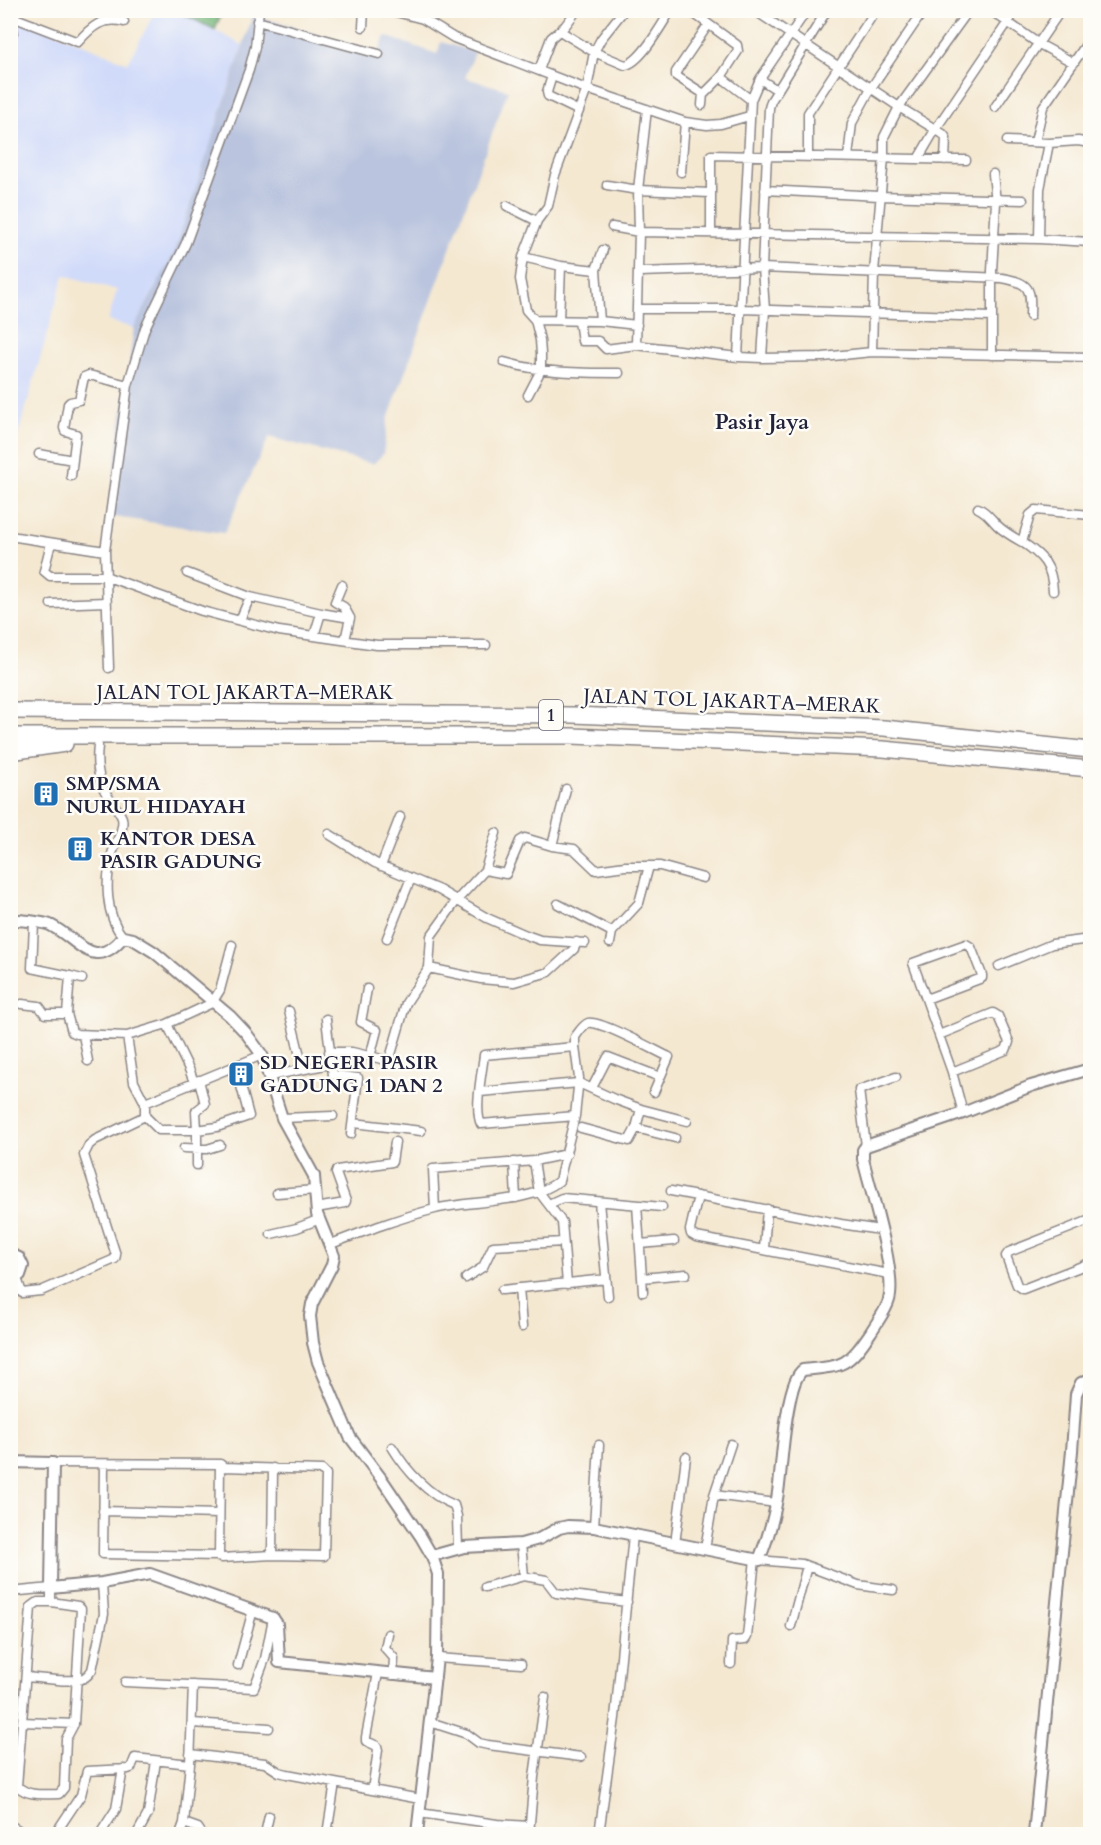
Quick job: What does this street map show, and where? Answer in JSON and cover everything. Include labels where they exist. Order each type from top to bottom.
[{"type":"highway","name":"JALAN TOL JAKARTA–MERAK","points":[[10,711],[573,715],[884,728],[1090,750]]},
{"type":"highway","name":"JALAN TOL JAKARTA–MERAK","points":[[10,736],[97,741],[572,735],[883,749],[1090,770]]},
{"type":"highway","points":[[10,752],[97,741]]},
{"type":"street","points":[[109,668],[105,551],[128,385],[145,328],[186,243],[249,70],[255,47],[259,10]]},
{"type":"street","points":[[363,27],[364,10]]},
{"type":"street","points":[[388,10],[424,15],[454,38],[587,89],[685,122],[711,125],[749,116]]},
{"type":"street","points":[[539,70],[551,38],[560,31],[577,10]]},
{"type":"street","points":[[528,395],[541,370],[540,340],[535,320],[526,310],[520,279],[523,256],[537,221],[548,206],[555,175],[587,89],[594,52],[624,10]]},
{"type":"street","points":[[560,31],[594,52],[625,65],[632,64],[671,10]]},
{"type":"street","points":[[689,10],[738,48],[721,77],[708,92],[703,93],[677,79],[675,74],[708,25]]},
{"type":"street","points":[[738,357],[746,233],[749,116],[752,100],[760,79],[807,10]]},
{"type":"street","points":[[762,358],[765,310],[762,268],[769,108],[777,89],[827,10]]},
{"type":"street","points":[[808,156],[807,115],[876,10]]},
{"type":"street","points":[[848,157],[852,123],[871,88],[924,10]]},
{"type":"street","points":[[872,351],[873,273],[884,137],[899,107],[969,10]]},
{"type":"street","points":[[990,10],[1039,44],[1074,63]]},
{"type":"street","points":[[918,159],[1016,10]]},
{"type":"street","points":[[995,107],[1061,10]]},
{"type":"street","points":[[759,12],[945,136],[945,160]]},
{"type":"street","points":[[10,31],[13,32],[11,16],[78,42],[91,28],[107,19],[124,22]]},
{"type":"street","points":[[257,21],[379,54]]},
{"type":"street","points":[[1035,142],[1043,107],[1090,39]]},
{"type":"street","points":[[552,76],[548,96],[579,111]]},
{"type":"street","points":[[721,77],[752,100]]},
{"type":"street","points":[[760,79],[777,89]]},
{"type":"street","points":[[702,105],[703,93]]},
{"type":"street","points":[[636,345],[639,272],[638,190],[647,109]]},
{"type":"street","points":[[681,172],[685,122]]},
{"type":"street","points":[[1007,141],[1090,143]]},
{"type":"street","points":[[1039,239],[1040,189],[1049,143]]},
{"type":"street","points":[[711,232],[711,155],[966,160]]},
{"type":"street","points":[[992,355],[993,174]]},
{"type":"street","points":[[607,185],[638,190],[710,193]]},
{"type":"street","points":[[765,190],[1023,200]]},
{"type":"street","points":[[507,206],[537,221]]},
{"type":"street","points":[[612,227],[639,232],[994,238],[1090,242]]},
{"type":"street","points":[[600,321],[596,270],[603,250]]},
{"type":"street","points":[[523,256],[561,266],[596,270]]},
{"type":"street","points":[[559,320],[561,266]]},
{"type":"street","points":[[639,272],[762,268],[1011,280],[1027,286],[1030,291],[1030,316]]},
{"type":"street","points":[[637,309],[742,309],[992,317]]},
{"type":"street","points":[[535,320],[600,321],[637,326]]},
{"type":"street","points":[[579,321],[582,341],[598,341],[606,349],[636,345],[762,358],[823,357],[872,351],[1090,357]]},
{"type":"street","points":[[504,362],[541,370],[619,373]]},
{"type":"street","points":[[71,476],[76,435],[65,431],[64,428],[68,404],[79,400],[84,377],[89,375],[128,385]]},
{"type":"street","points":[[39,454],[73,460]]},
{"type":"street","points":[[978,508],[990,515],[996,525],[1008,534],[1032,548],[1048,565],[1052,575],[1053,591]]},
{"type":"street","points":[[1022,542],[1030,515],[1036,510],[1090,515]]},
{"type":"street","points":[[10,536],[105,551]]},
{"type":"street","points":[[51,543],[44,567],[45,574],[50,576],[105,576],[202,611],[279,631],[376,645],[486,645]]},
{"type":"street","points":[[187,573],[250,597],[350,618]]},
{"type":"street","points":[[342,585],[335,603],[344,607],[350,618],[345,640]]},
{"type":"street","points":[[240,620],[250,597]]},
{"type":"street","points":[[51,604],[106,602]]},
{"type":"street","points":[[314,636],[321,613]]},
{"type":"street","points":[[97,741],[98,771],[105,792],[122,818],[108,878],[109,903],[113,922],[123,938]]},
{"type":"street","points":[[552,846],[567,789]]},
{"type":"street","points":[[381,866],[400,817]]},
{"type":"street","points":[[329,1052],[352,1052],[386,1060],[390,1058],[406,1004],[429,968],[431,936],[457,900],[485,870],[496,833]]},
{"type":"street","points":[[329,834],[358,854],[381,866],[411,878],[457,900],[487,918],[532,938],[581,942],[549,972],[514,982],[481,979],[429,968]]},
{"type":"street","points":[[485,870],[506,874],[522,838],[577,850],[596,870],[625,866],[660,866],[703,878]]},
{"type":"street","points":[[610,943],[612,932],[639,903],[649,866]]},
{"type":"street","points":[[387,938],[411,878]]},
{"type":"street","points":[[558,904],[612,932]]},
{"type":"street","points":[[10,919],[51,924],[87,951],[95,954],[108,952],[123,938]]},
{"type":"street","points":[[34,923],[32,968],[82,979]]},
{"type":"street","points":[[123,938],[133,939],[154,952],[230,1016],[246,1033],[262,1055],[282,1118],[314,1176],[318,1213],[331,1244],[334,1261],[312,1304],[310,1316],[318,1362],[350,1437],[383,1481],[432,1556],[438,1574],[437,1658],[417,1834]]},
{"type":"street","points":[[999,966],[1052,944],[1090,939]]},
{"type":"street","points":[[926,999],[982,978],[970,945],[966,944],[913,963],[952,1072],[963,1113]]},
{"type":"street","points":[[70,976],[67,1014],[72,1032],[83,1035],[127,1036],[167,1024],[212,1003],[220,990],[232,945]]},
{"type":"street","points":[[367,989],[361,1022],[376,1030],[377,1033],[370,1057]]},
{"type":"street","points":[[22,1005],[41,1007],[45,1014],[67,1014]]},
{"type":"street","points":[[289,1011],[303,1068]]},
{"type":"street","points":[[939,1035],[993,1013],[998,1016],[1009,1042],[1006,1050],[952,1072]]},
{"type":"street","points":[[326,1019],[330,1064],[334,1076],[358,1078],[351,1134]]},
{"type":"street","points":[[585,1085],[575,1047],[575,1037],[588,1023],[611,1028],[670,1058],[654,1092]]},
{"type":"street","points":[[167,1024],[206,1104],[196,1112],[197,1165]]},
{"type":"street","points":[[83,1035],[88,1061]]},
{"type":"street","points":[[127,1036],[134,1082],[145,1103],[145,1116],[159,1130],[197,1130],[247,1118],[250,1113],[241,1086]]},
{"type":"street","points":[[575,1047],[484,1055],[479,1122],[482,1124],[576,1116]]},
{"type":"street","points":[[145,1103],[262,1055]]},
{"type":"street","points":[[544,1198],[559,1180],[585,1085],[608,1057],[660,1077]]},
{"type":"street","points":[[270,1076],[330,1064]]},
{"type":"street","points":[[866,1146],[963,1113],[1031,1086],[1090,1070]]},
{"type":"street","points":[[731,1664],[732,1641],[747,1637],[757,1560],[769,1532],[776,1503],[788,1412],[796,1377],[803,1370],[841,1365],[856,1353],[889,1301],[889,1274],[863,1159],[863,1150],[866,1146],[859,1090],[896,1077]]},
{"type":"street","points":[[480,1092],[585,1085],[602,1094],[641,1108],[687,1121]]},
{"type":"street","points":[[581,1128],[629,1141],[636,1128],[641,1108]]},
{"type":"street","points":[[10,1254],[16,1255],[22,1262],[22,1271],[14,1280],[22,1293],[42,1291],[116,1259],[84,1155],[89,1145],[95,1140],[145,1116]]},
{"type":"street","points":[[282,1118],[333,1116]]},
{"type":"street","points":[[354,1123],[421,1131]]},
{"type":"street","points":[[636,1128],[675,1138]]},
{"type":"street","points":[[271,1234],[297,1228],[318,1213],[345,1203],[337,1170],[392,1162],[395,1142]]},
{"type":"street","points":[[184,1148],[211,1149],[220,1145]]},
{"type":"street","points":[[435,1209],[433,1169],[534,1161],[567,1154]]},
{"type":"street","points":[[534,1161],[544,1198],[561,1219],[567,1284]]},
{"type":"street","points":[[514,1162],[516,1198]]},
{"type":"street","points":[[277,1193],[315,1190]]},
{"type":"street","points":[[671,1191],[880,1230]]},
{"type":"street","points":[[698,1196],[690,1230],[693,1235],[889,1274]]},
{"type":"street","points":[[331,1244],[395,1220],[459,1204],[516,1198],[562,1198],[662,1207]]},
{"type":"street","points":[[599,1202],[608,1296]]},
{"type":"street","points":[[637,1205],[643,1292]]},
{"type":"street","points":[[764,1249],[766,1209]]},
{"type":"street","points":[[1090,1220],[1009,1252],[1006,1256],[1017,1285],[1023,1289],[1090,1263]]},
{"type":"street","points":[[640,1244],[674,1241]]},
{"type":"street","points":[[466,1278],[483,1267],[493,1246],[563,1242]]},
{"type":"street","points":[[642,1278],[686,1274]]},
{"type":"street","points":[[502,1290],[606,1278]]},
{"type":"street","points":[[519,1288],[522,1327]]},
{"type":"street","points":[[1034,1834],[1076,1394],[1081,1383],[1090,1379]]},
{"type":"street","points":[[705,1549],[714,1495],[731,1444]]},
{"type":"street","points":[[594,1527],[599,1446]]},
{"type":"street","points":[[392,1447],[400,1461],[418,1480],[444,1502],[454,1505],[458,1548]]},
{"type":"street","points":[[675,1544],[686,1457]]},
{"type":"street","points":[[10,1462],[220,1464],[224,1467],[325,1471],[326,1552],[322,1557],[105,1556],[102,1552],[104,1464]]},
{"type":"street","points":[[51,1602],[53,1463]]},
{"type":"street","points":[[219,1556],[220,1464]]},
{"type":"street","points":[[272,1555],[273,1468]]},
{"type":"street","points":[[714,1495],[776,1503]]},
{"type":"street","points":[[103,1511],[219,1514]]},
{"type":"street","points":[[432,1556],[458,1548],[521,1545],[568,1526],[594,1527],[757,1560],[807,1566],[858,1585],[893,1590]]},
{"type":"street","points":[[599,1834],[615,1718],[633,1535]]},
{"type":"street","points":[[521,1545],[524,1576]]},
{"type":"street","points":[[791,1626],[807,1566]]},
{"type":"street","points":[[10,1592],[102,1583],[150,1574],[273,1618],[277,1623],[279,1662],[435,1678]]},
{"type":"street","points":[[485,1587],[524,1576],[546,1580],[556,1593],[627,1602]]},
{"type":"street","points":[[26,1677],[75,1680],[84,1679],[92,1670],[104,1614],[102,1583]]},
{"type":"street","points":[[38,1602],[51,1602],[78,1606],[81,1609],[74,1724],[67,1734],[64,1788],[60,1794],[24,1792],[17,1786],[14,1776],[22,1722],[32,1607],[38,1602]]},
{"type":"street","points":[[238,1665],[253,1610]]},
{"type":"street","points":[[125,1682],[254,1688],[264,1659],[273,1618]]},
{"type":"street","points":[[388,1634],[385,1648],[394,1658],[393,1675]]},
{"type":"street","points":[[264,1659],[270,1655],[279,1658]]},
{"type":"street","points":[[437,1658],[521,1664]]},
{"type":"street","points":[[372,1790],[378,1749],[366,1741],[366,1737],[378,1673]]},
{"type":"street","points":[[180,1834],[184,1823],[190,1759],[193,1685]]},
{"type":"street","points":[[419,1813],[529,1830],[545,1697]]},
{"type":"street","points":[[22,1722],[74,1724]]},
{"type":"street","points":[[430,1722],[467,1734],[479,1743],[581,1757]]},
{"type":"street","points":[[192,1723],[269,1728]]},
{"type":"street","points":[[55,1834],[81,1795],[87,1771],[131,1768],[135,1758],[156,1761],[190,1759],[265,1763],[279,1772],[420,1799]]},
{"type":"street","points":[[137,1834],[148,1814],[156,1761]]},
{"type":"street","points":[[115,1834],[103,1831],[117,1809],[123,1769]]},
{"type":"street","points":[[327,1834],[335,1783]]},
{"type":"street","points":[[265,1834],[269,1816]]},
{"type":"street","points":[[184,1823],[198,1828],[202,1834]]},
{"type":"street","points":[[10,1825],[25,1834]]},
{"type":"shaded area","points":[[155,11],[177,11],[243,45],[175,251],[134,328],[108,321],[117,290],[64,275],[11,460],[11,14],[128,63]]},
{"type":"shaded area","points":[[253,15],[379,53],[385,36],[437,54],[441,42],[475,52],[465,78],[508,90],[388,419],[383,454],[373,464],[269,437],[224,533],[108,516],[134,328],[175,251]]},
{"type":"green space","points":[[177,11],[222,11],[215,30]]},
{"type":"place","name":"SMP/SMA NURUL HIDAYAH","points":[[46,794]]},
{"type":"place","name":"KANTOR DESA PASIR GADUNG","points":[[80,849]]},
{"type":"place","name":"SD NEGERI PASIR GADUNG 1 DAN 2","points":[[241,1074]]},
{"type":"district","name":"Pasir Jaya","points":[[762,422]]}]
